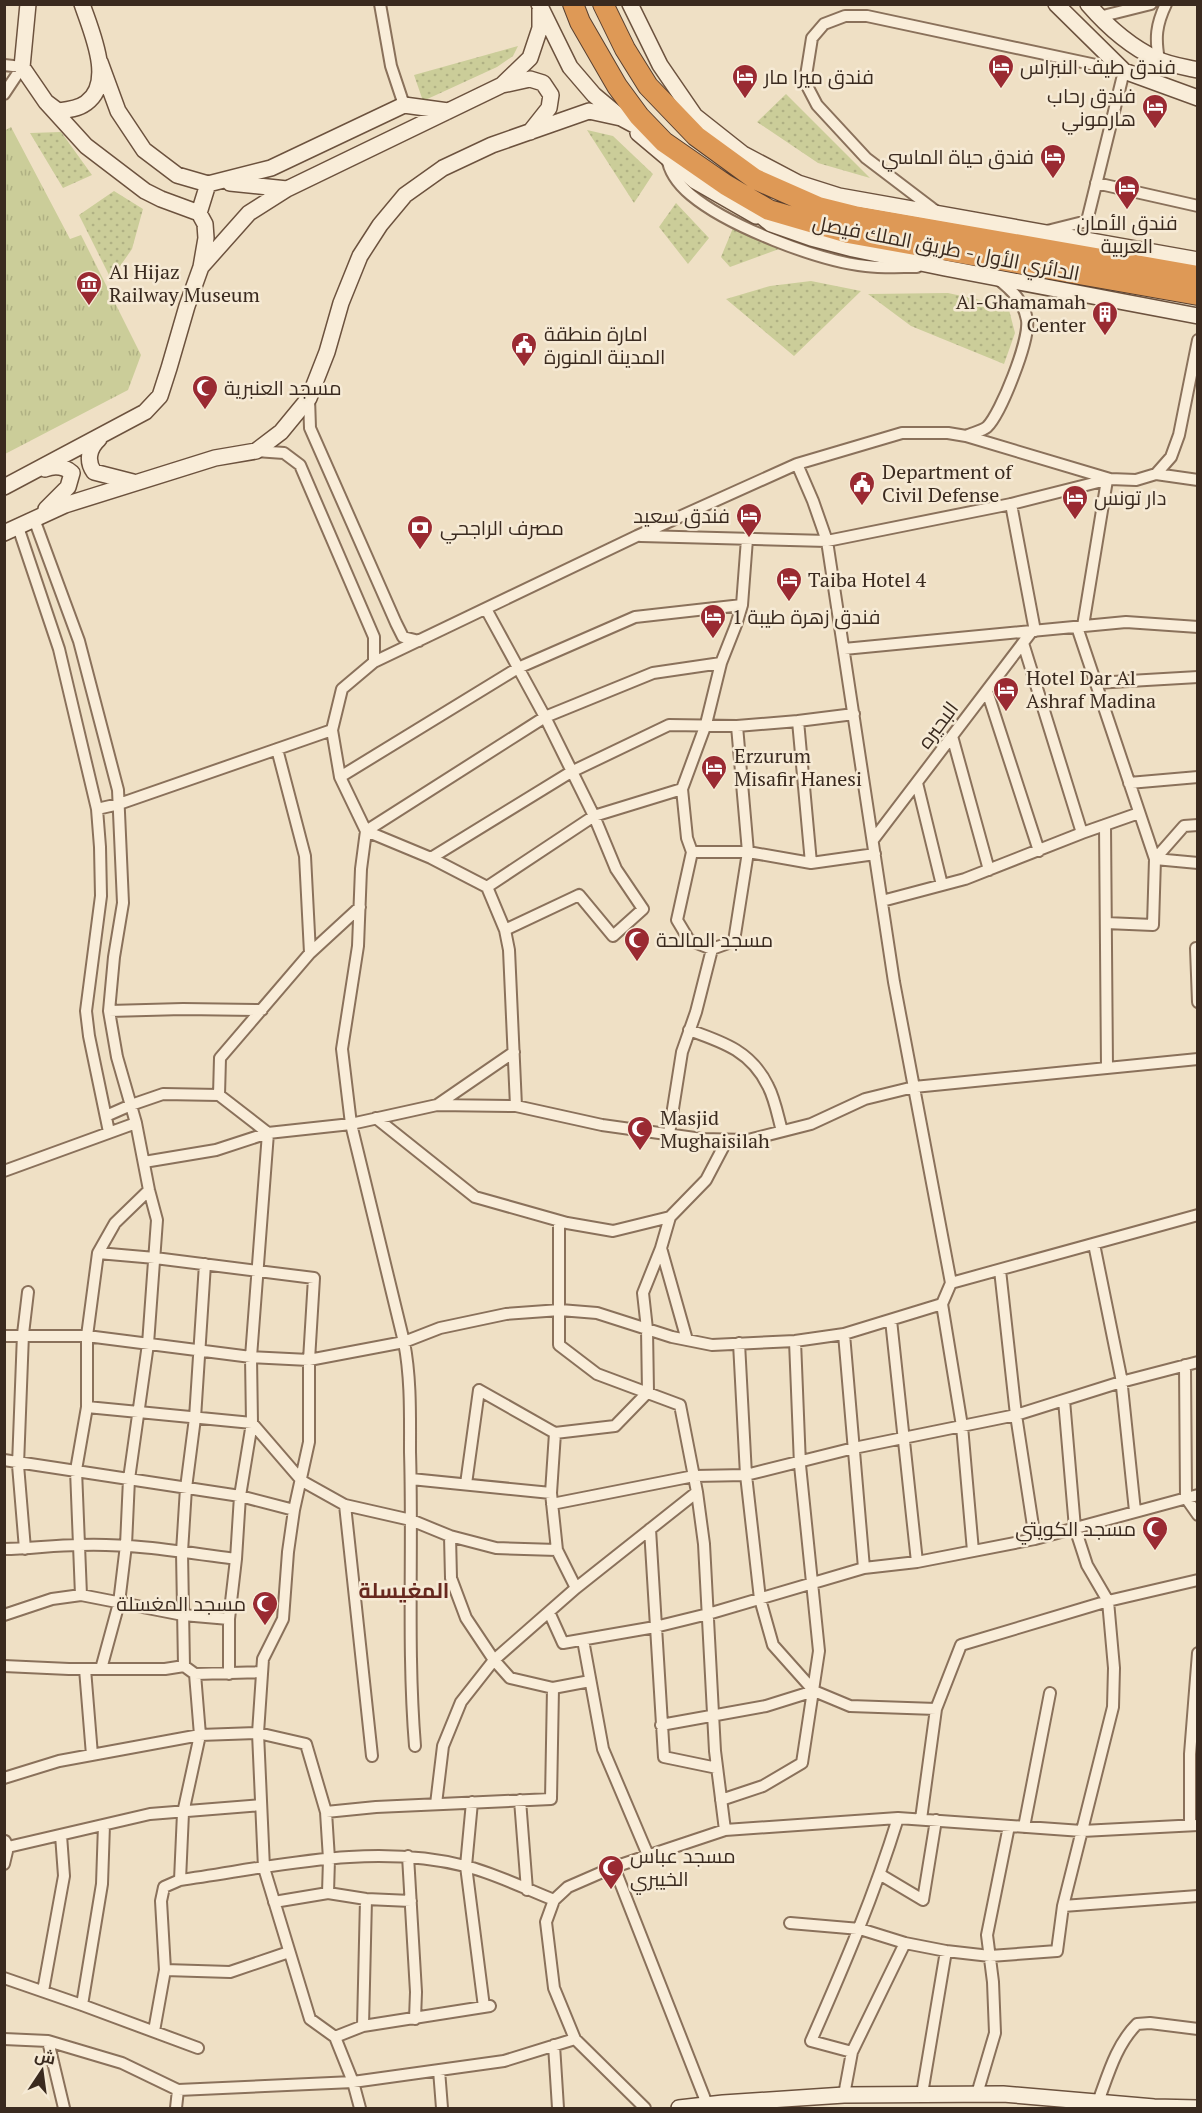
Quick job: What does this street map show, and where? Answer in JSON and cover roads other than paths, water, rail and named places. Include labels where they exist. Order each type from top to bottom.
[{"type":"highway","name":"الدائري الأول - طريق الملك فيصل","points":[[573,4],[580,22],[617,86],[665,149],[770,210],[854,216],[1197,276]]},
{"type":"highway","name":"الدائري الأول - طريق الملك فيصل","points":[[603,4],[625,49],[648,86],[696,136],[754,180],[848,233],[1197,295]]},
{"type":"main road","points":[[7,485],[145,412],[160,396],[201,267],[206,238],[205,224],[198,213],[145,191],[123,175],[86,146],[46,102],[22,67],[28,4]]},
{"type":"main road","points":[[82,4],[118,111],[144,150],[177,175],[214,183],[287,189]]},
{"type":"main road","points":[[630,4],[660,65],[695,116],[742,154],[798,183],[839,196],[1197,260]]},
{"type":"main road","points":[[1056,4],[1124,72],[1197,98]]},
{"type":"main road","points":[[1088,4],[1099,17],[1135,46],[1159,60],[1197,70]]},
{"type":"main road","points":[[502,85],[530,58],[540,28],[540,6]]},
{"type":"main road","points":[[540,6],[570,67],[594,95],[621,118],[665,149],[695,181],[771,224],[811,238],[945,268],[1197,316]]},
{"type":"main road","points":[[46,102],[58,111],[86,103],[94,94],[99,80],[100,62]]},
{"type":"main road","points":[[201,267],[249,213],[287,189],[502,85],[530,79],[543,83],[551,95],[549,108],[530,132]]},
{"type":"main road","points":[[198,213],[214,183],[271,168],[404,105],[448,111]]},
{"type":"main road","points":[[11,530],[65,505],[136,482],[215,459],[256,451],[281,432],[309,398],[356,266],[380,225],[405,195],[443,168],[530,132],[589,111],[621,118]]},
{"type":"main road","points":[[695,116],[696,136]]},
{"type":"main road","points":[[754,180],[798,183]]},
{"type":"main road","points":[[726,185],[771,224]]},
{"type":"main road","points":[[104,435],[94,444],[89,466],[94,472],[136,482]]},
{"type":"main road","points":[[7,485],[52,466],[66,468],[72,473],[68,487],[34,519]]},
{"type":"main road","points":[[679,2109],[707,2104],[723,2106],[800,2103],[844,2095],[922,2094],[1003,2094],[1154,2107],[1197,2108]]},
{"type":"street","points":[[380,4],[391,66],[404,105]]},
{"type":"street","points":[[1099,17],[1151,4]]},
{"type":"street","points":[[1159,60],[1155,39],[1160,16],[1166,4]]},
{"type":"street","points":[[939,213],[866,158],[816,105],[805,82],[812,38],[824,24],[845,16],[867,16],[1124,72],[1087,221],[1041,233]]},
{"type":"street","points":[[4,65],[22,67],[4,94]]},
{"type":"street","points":[[665,149],[669,169],[689,194],[698,201],[736,223],[792,247],[833,260],[865,266],[945,268]]},
{"type":"street","points":[[1096,183],[1197,206]]},
{"type":"street","points":[[966,436],[986,428],[998,410],[1023,349],[1027,321],[1022,304],[1013,290],[996,278]]},
{"type":"street","points":[[1156,474],[1171,457],[1179,435],[1197,340]]},
{"type":"street","points":[[309,398],[310,428],[396,623],[403,637],[419,641]]},
{"type":"street","points":[[415,1746],[410,1689],[411,1479],[408,1365],[351,1124],[342,1049],[358,946],[361,869],[366,831],[340,777],[332,730],[342,689],[374,662],[637,536],[797,464],[902,433],[948,433],[966,436],[1108,480]]},
{"type":"street","points":[[256,451],[284,453],[300,465],[374,638],[374,662]]},
{"type":"street","points":[[797,464],[813,501],[826,541],[894,982],[951,1283],[942,1304],[962,1426],[973,1551]]},
{"type":"street","points":[[637,536],[826,541],[1011,504],[1108,480],[1136,480],[1156,474],[1197,480]]},
{"type":"street","points":[[1106,923],[1153,925],[1155,859],[1095,683],[1080,627],[1108,480]]},
{"type":"street","points":[[1011,504],[1034,631]]},
{"type":"street","points":[[34,519],[79,641],[118,790],[123,903],[114,957],[109,1011],[117,1057],[136,1123],[157,1220],[148,1344],[129,1479],[126,1545],[119,1604],[101,1669]]},
{"type":"street","points":[[11,530],[59,649],[97,809],[101,896],[86,1011],[109,1132]]},
{"type":"street","points":[[737,726],[748,852],[734,941],[712,950],[689,940],[677,920],[692,852],[687,838],[682,789],[706,724],[721,663],[742,605],[747,539]]},
{"type":"street","points":[[340,777],[518,668],[635,617],[742,605]]},
{"type":"street","points":[[486,609],[594,816],[616,869],[643,909],[613,936],[579,894],[505,930]]},
{"type":"street","points":[[844,649],[1126,622],[1197,627]]},
{"type":"street","name":"البحيره","points":[[873,840],[1034,631]]},
{"type":"street","points":[[59,649],[79,641]]},
{"type":"street","points":[[1023,643],[1082,833]]},
{"type":"street","points":[[366,831],[544,717],[653,673],[721,663]]},
{"type":"street","points":[[1095,683],[1197,676]]},
{"type":"street","points":[[987,691],[1039,850]]},
{"type":"street","points":[[431,858],[571,772],[669,724],[737,726],[854,714]]},
{"type":"street","points":[[798,721],[811,863]]},
{"type":"street","points":[[97,809],[118,804],[332,730]]},
{"type":"street","points":[[952,736],[989,870]]},
{"type":"street","points":[[278,749],[305,856],[310,953]]},
{"type":"street","points":[[1129,783],[1197,777]]},
{"type":"street","points":[[917,783],[942,885]]},
{"type":"street","points":[[487,887],[594,816],[682,789]]},
{"type":"street","points":[[882,901],[989,870],[1139,813]]},
{"type":"street","points":[[1105,825],[1107,1068]]},
{"type":"street","points":[[1155,859],[1184,826],[1197,825]]},
{"type":"street","points":[[366,831],[431,858],[487,887],[505,930],[509,950],[516,1106]]},
{"type":"street","points":[[692,852],[748,852],[811,863],[875,854]]},
{"type":"street","points":[[1155,859],[1197,862]]},
{"type":"street","points":[[219,1095],[220,1058],[310,953],[360,907]]},
{"type":"street","points":[[1196,948],[1197,1002]]},
{"type":"street","points":[[669,1134],[680,1063],[712,950]]},
{"type":"street","points":[[109,1011],[262,1010]]},
{"type":"street","points":[[689,1030],[726,1044],[752,1060],[769,1087],[782,1131]]},
{"type":"street","points":[[437,1105],[514,1052]]},
{"type":"street","points":[[144,1162],[216,1150],[268,1133],[351,1124],[437,1105],[516,1106],[602,1125],[702,1139],[748,1140],[811,1124],[865,1099],[914,1087],[1197,1059]]},
{"type":"street","points":[[106,1116],[163,1094],[219,1095],[268,1133]]},
{"type":"street","points":[[376,1118],[475,1197],[559,1221],[613,1231],[670,1217]]},
{"type":"street","points":[[4,1172],[136,1123]]},
{"type":"street","points":[[229,1674],[229,1619],[240,1496],[252,1423],[251,1357],[268,1133]]},
{"type":"street","points":[[466,1484],[479,1390],[555,1433],[615,1426],[648,1392],[647,1329],[643,1293],[661,1248],[670,1217],[706,1180],[728,1140]]},
{"type":"street","points":[[81,1595],[76,1470],[87,1407],[87,1336],[98,1253],[115,1223],[149,1190]]},
{"type":"street","points":[[951,1283],[1197,1215]]},
{"type":"street","points":[[559,1221],[559,1345],[597,1374],[680,1405],[697,1492],[704,1544],[713,1716],[725,1830]]},
{"type":"street","points":[[1094,1244],[1121,1382],[1136,1511]]},
{"type":"street","points":[[661,1248],[687,1340]]},
{"type":"street","points":[[98,1253],[314,1278],[309,1360],[309,1442],[294,1510],[283,1619],[263,1659],[258,1733],[264,1868],[310,2019],[335,2037],[353,2082],[360,2109]]},
{"type":"street","points":[[184,1666],[182,1552],[186,1488],[195,1418],[205,1264]]},
{"type":"street","points":[[1000,1270],[1016,1414],[1035,1539]]},
{"type":"street","points":[[25,1549],[18,1461],[23,1335],[28,1292]]},
{"type":"street","points":[[4,1336],[87,1336],[251,1357],[309,1360],[404,1342],[440,1328],[506,1314],[560,1310],[597,1312],[647,1329],[712,1345],[795,1341],[844,1334],[942,1304]]},
{"type":"street","points":[[891,1320],[917,1562]]},
{"type":"street","points":[[844,1334],[864,1568]]},
{"type":"street","points":[[721,1800],[763,1786],[802,1763],[819,1651],[800,1463],[795,1341]]},
{"type":"street","points":[[739,1343],[746,1475],[760,1599],[773,1645],[813,1691],[850,1706],[936,1710]]},
{"type":"street","points":[[411,1479],[466,1484],[551,1498],[694,1476],[746,1475],[854,1448],[1016,1414],[1197,1362]]},
{"type":"street","points":[[1185,1365],[1186,1498],[1197,1515]]},
{"type":"street","points":[[790,1923],[860,1929],[905,1943],[990,1956],[1057,1951],[1063,1906],[1113,1707],[1114,1668],[1107,1601],[1087,1565],[1076,1528],[1064,1400]]},
{"type":"street","points":[[87,1407],[252,1423],[302,1481],[345,1505],[411,1520],[450,1536],[496,1548],[557,1550]]},
{"type":"street","points":[[555,1433],[551,1498],[557,1550],[576,1588]]},
{"type":"street","points":[[4,1460],[240,1496],[294,1510]]},
{"type":"street","points":[[436,1804],[443,1746],[461,1702],[494,1660],[576,1588],[697,1492]]},
{"type":"street","points":[[549,1612],[562,1643],[655,1627],[708,1614],[864,1568],[917,1562],[1035,1539],[1197,1495]]},
{"type":"street","points":[[345,1505],[372,1756]]},
{"type":"street","points":[[650,1529],[664,1757],[717,1768]]},
{"type":"street","points":[[450,1536],[451,1578],[466,1618],[494,1660],[510,1678],[553,1688],[590,1681]]},
{"type":"street","points":[[4,1549],[126,1545],[236,1559]]},
{"type":"street","points":[[921,1819],[936,1710],[961,1645],[1107,1601],[1197,1580]]},
{"type":"street","points":[[4,1615],[52,1599],[81,1595],[183,1615],[229,1619]]},
{"type":"street","points":[[583,1640],[603,1749],[648,1855]]},
{"type":"street","points":[[645,2109],[575,2039],[554,1988],[546,1922],[554,1900],[568,1887],[614,1867],[725,1830],[898,1818],[1082,1831],[1194,1825],[1190,1754],[1197,1653]]},
{"type":"street","points":[[4,1666],[165,1669],[184,1666],[195,1674],[262,1672]]},
{"type":"street","points":[[85,1669],[92,1755]]},
{"type":"street","points":[[180,1880],[183,1813],[200,1735],[195,1674]]},
{"type":"street","points":[[326,1812],[376,1807],[551,1799],[553,1688]]},
{"type":"street","points":[[662,1725],[766,1706],[813,1691]]},
{"type":"street","points":[[1024,1827],[1050,1694]]},
{"type":"street","points":[[4,1778],[59,1761],[200,1735],[258,1733],[306,1744],[326,1812],[329,1859],[328,1893]]},
{"type":"street","points":[[520,1800],[527,1890]]},
{"type":"street","points":[[335,2037],[363,2026],[488,2006],[466,1866],[472,1802]]},
{"type":"street","points":[[4,1864],[6,1844],[61,1835],[150,1814],[261,1805]]},
{"type":"street","points":[[852,2052],[811,2041],[860,1929],[898,1818]]},
{"type":"street","points":[[880,1875],[923,1900],[936,1820]]},
{"type":"street","points":[[82,2005],[102,1884],[104,1825]]},
{"type":"street","points":[[977,2094],[995,2033],[993,1982],[987,1935],[1009,1826]]},
{"type":"street","points":[[43,1991],[64,1876],[61,1835]]},
{"type":"street","points":[[154,2031],[165,1970],[161,1901],[164,1887],[180,1880],[329,1859],[408,1856],[466,1866],[554,1900]]},
{"type":"street","points":[[408,1856],[416,1992],[415,2019]]},
{"type":"street","points":[[614,1867],[707,2104]]},
{"type":"street","points":[[274,1902],[328,1893],[366,1899],[411,1901]]},
{"type":"street","points":[[1063,1906],[1197,1896]]},
{"type":"street","points":[[363,2026],[366,1899]]},
{"type":"street","points":[[844,2095],[852,2052],[905,1943]]},
{"type":"street","points":[[922,2094],[946,1951]]},
{"type":"street","points":[[165,1970],[230,1972],[289,1952]]},
{"type":"street","points":[[4,1978],[198,2048]]},
{"type":"street","points":[[1098,2102],[1118,2049],[1137,2024],[1150,2023],[1197,2029]]},
{"type":"street","points":[[4,2039],[48,2041],[122,2063],[178,2090],[353,2082],[504,2061],[575,2039]]},
{"type":"street","points":[[48,2041],[64,2109]]},
{"type":"street","points":[[554,2045],[558,2109]]},
{"type":"street","points":[[439,2070],[442,2109]]},
{"type":"street","points":[[176,2109],[178,2090]]},
{"type":"place","name":"فندق طيف النبراس","points":[[1001,90]]},
{"type":"place","name":"فندق ميرا مار","points":[[745,100]]},
{"type":"place","name":"فندق رحاب هارموني","points":[[1155,130]]},
{"type":"place","name":"فندق حياة الماسي","points":[[1053,180]]},
{"type":"place","name":"فندق الأمان العربية","points":[[1127,211]]},
{"type":"place","name":"Al Hijaz Railway Museum","points":[[89,307]]},
{"type":"place","name":"Al-Ghamamah Center","points":[[1105,337]]},
{"type":"place","name":"امارة منطقة المدينة المنورة","points":[[524,368]]},
{"type":"place","name":"مسجد العنبرية","points":[[205,411]]},
{"type":"place","name":"Department of Civil Defense","points":[[862,507]]},
{"type":"place","name":"دار تونس","points":[[1075,521]]},
{"type":"place","name":"فندق سعيد","points":[[749,539]]},
{"type":"place","name":"مصرف الراجحي","points":[[420,551]]},
{"type":"place","name":"Taiba Hotel 4","points":[[789,603]]},
{"type":"place","name":"فندق زهرة طيبة 1","points":[[713,640]]},
{"type":"place","name":"Hotel Dar Al Ashraf Madina","points":[[1006,713]]},
{"type":"place","name":"Erzurum Misafir Hanesi","points":[[714,791]]},
{"type":"place","name":"مسجد المالحة","points":[[637,963]]},
{"type":"place","name":"Masjid Mughaisilah","points":[[640,1152]]},
{"type":"place","name":"مسجد الكويتي","points":[[1155,1552]]},
{"type":"place","name":"مسجد المغسلة","points":[[265,1627]]},
{"type":"place","name":"مسجد عباس الخيبري","points":[[611,1891]]},
{"type":"district","name":"المغيسلة","points":[[404,1591]]}]
